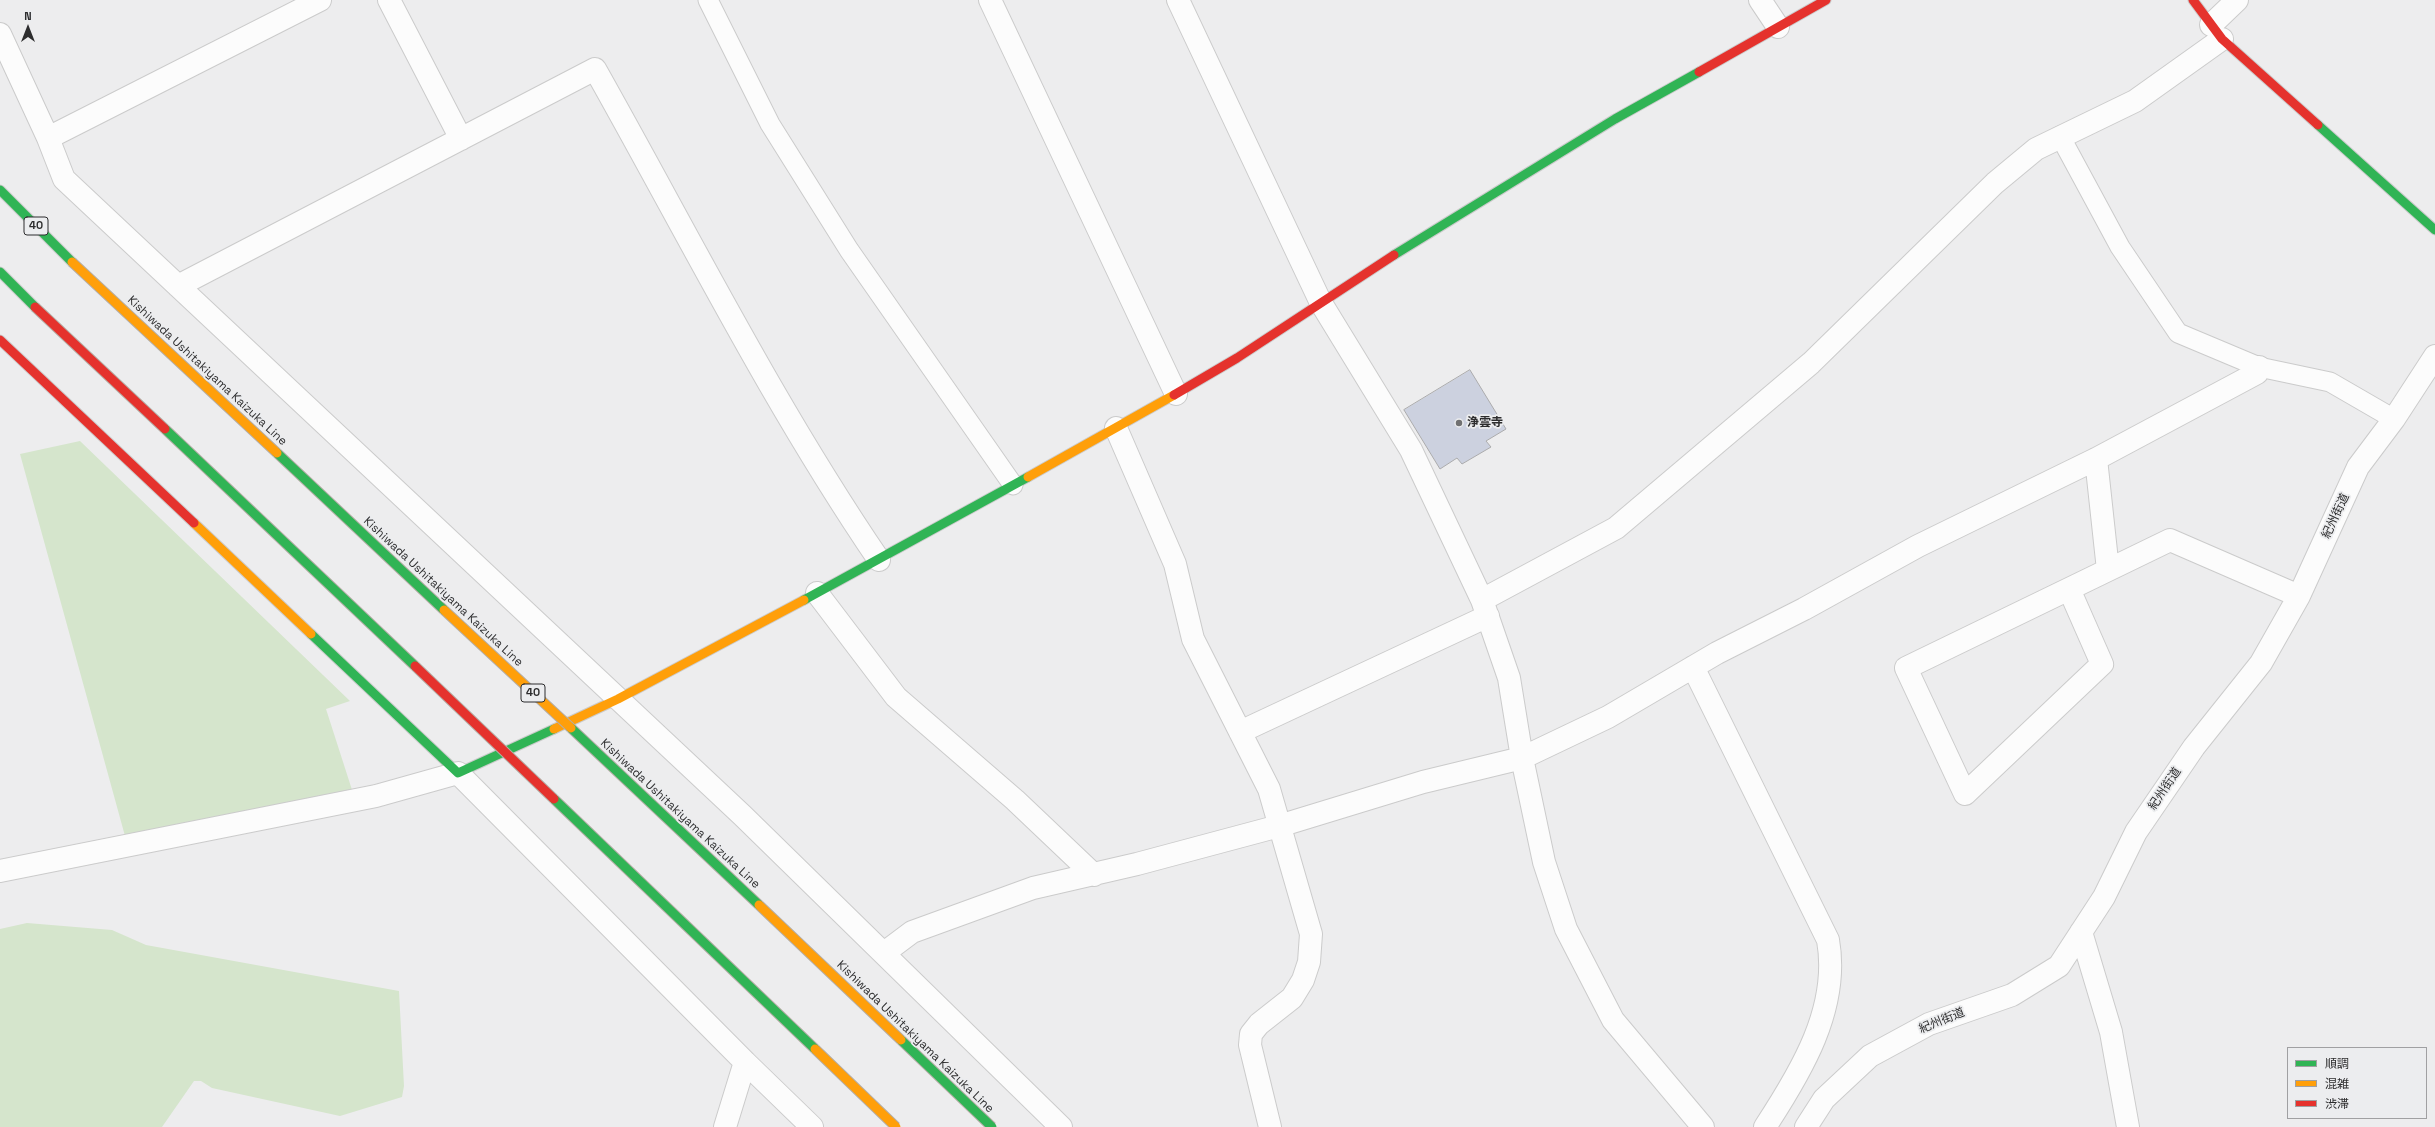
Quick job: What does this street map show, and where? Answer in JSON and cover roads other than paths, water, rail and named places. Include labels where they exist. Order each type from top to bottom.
[{"type":"main road","points":[[0,340],[458,773],[618,699],[879,560],[1116,428],[1237,358],[1421,237],[1608,123],[1826,0]]},
{"type":"main road","points":[[2193,0],[2216,32],[2435,230]]},
{"type":"main road","name":"Kishiwada Ushitakiyama Kaizuka Line","points":[[0,190],[72,262],[763,908],[992,1127]]},
{"type":"main road","points":[[0,272],[343,596],[896,1127]]},
{"type":"street","points":[[48,138],[320,0]]},
{"type":"street","points":[[388,0],[461,138]]},
{"type":"street","points":[[990,0],[1176,394]]},
{"type":"street","points":[[1178,0],[1321,303],[1410,450],[1485,608],[1509,678],[1522,758],[1544,862],[1566,929],[1613,1020],[1703,1127]]},
{"type":"street","points":[[1760,0],[1778,27]]},
{"type":"street","points":[[1240,732],[1485,608],[1616,528],[1810,363],[1995,183],[2036,149],[2060,136],[2135,101],[2216,32],[2237,0]]},
{"type":"street","points":[[0,34],[48,138],[64,179],[742,815],[1061,1127]]},
{"type":"street","points":[[178,286],[594,69],[772,390],[840,503],[879,560]]},
{"type":"street","name":"紀州街道","points":[[1806,1127],[1824,1099],[1870,1056],[1929,1024],[2012,995],[2059,966],[2104,897],[2136,832],[2194,747],[2260,663],[2299,596],[2358,467],[2394,419],[2435,356]]},
{"type":"street","points":[[884,953],[919,930],[1033,888],[1094,875],[1279,826],[1423,782],[1522,758],[1608,717],[1693,667],[1918,546],[2096,459],[2257,373],[2259,367]]},
{"type":"street","points":[[1116,428],[1175,564],[1193,639],[1269,789],[1311,934],[1308,962],[1303,980],[1292,998],[1259,1024],[1251,1034],[1250,1045],[1270,1127]]},
{"type":"street","points":[[2096,459],[2108,570]]},
{"type":"street","points":[[2069,589],[2102,664],[1965,794],[1906,668],[2170,540],[2299,596]]},
{"type":"street","points":[[817,593],[896,697],[1015,800],[1094,875]]},
{"type":"street","points":[[1693,667],[1828,940],[1831,959],[1824,1012],[1796,1080],[1765,1127]]},
{"type":"street","points":[[0,871],[376,796],[458,773],[745,1062],[812,1127]]},
{"type":"street","points":[[2081,932],[2111,1032],[2128,1127]]},
{"type":"street","points":[[725,1127],[745,1062]]},
{"type":"lane","points":[[708,0],[770,124],[849,250],[1013,485]]},
{"type":"lane","points":[[2060,136],[2120,247],[2178,333],[2259,367],[2330,382],[2394,419]]},
{"type":"place","name":"浄雲寺","points":[[1459,423]]}]
